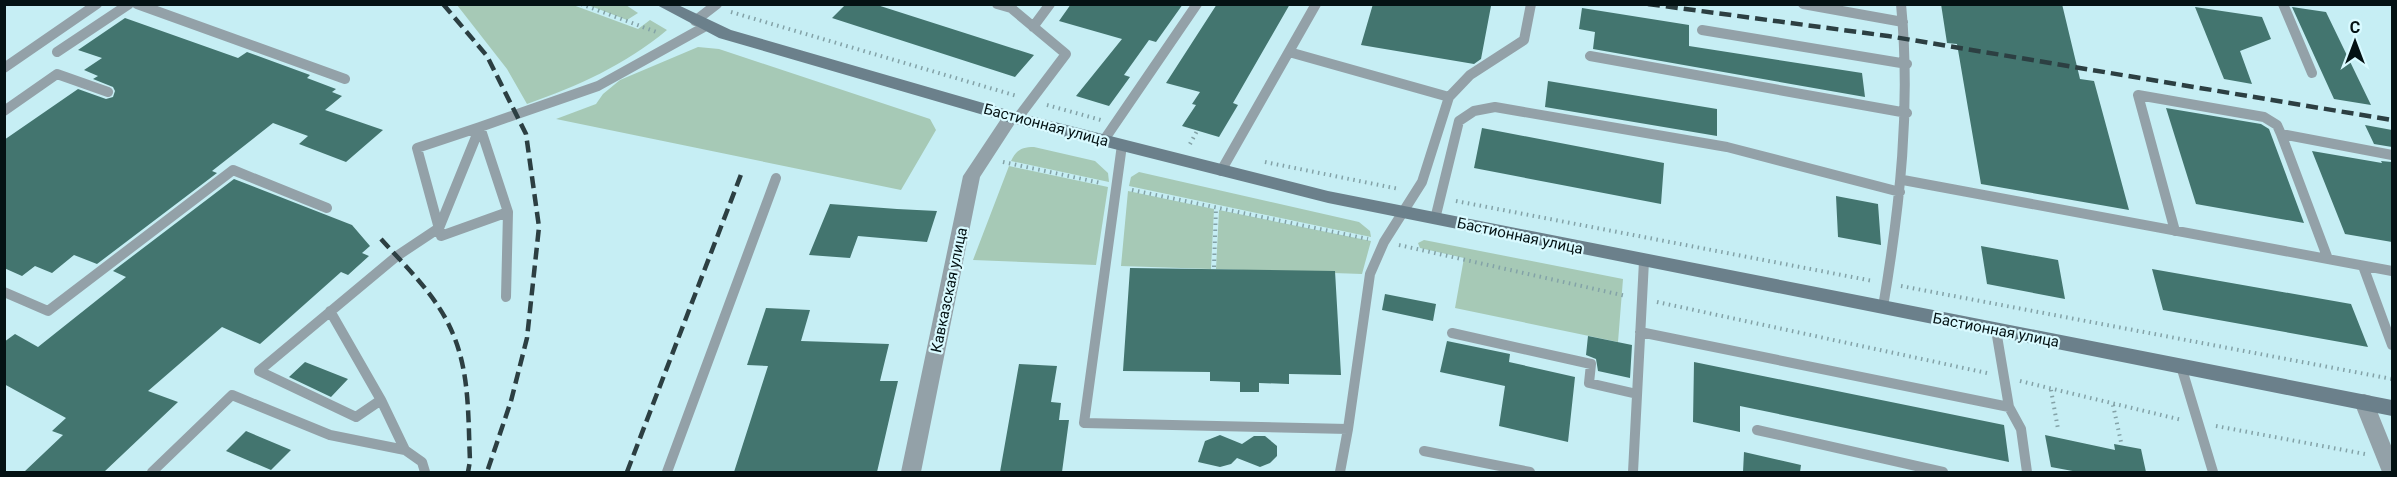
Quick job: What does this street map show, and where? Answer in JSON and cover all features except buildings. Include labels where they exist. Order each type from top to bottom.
[{"type":"main road","name":"Бастионная улица","points":[[662,4],[725,34],[1014,118],[1328,197],[2392,408]]},
{"type":"street","name":"Кавказская улица","points":[[911,472],[972,176],[1014,118]]},
{"type":"street","points":[[2364,402],[2392,472]]},
{"type":"lane","points":[[4,68],[97,4]]},
{"type":"lane","points":[[57,52],[129,4]]},
{"type":"lane","points":[[136,4],[345,79]]},
{"type":"lane","points":[[997,4],[1011,8],[1066,54],[1014,118]]},
{"type":"lane","points":[[1033,27],[1050,4]]},
{"type":"lane","points":[[1197,4],[1116,124],[1113,143],[1116,186],[1084,423],[1348,429]]},
{"type":"lane","points":[[1221,171],[1316,4]]},
{"type":"lane","points":[[1340,472],[1370,274],[1384,242],[1422,182],[1449,98],[1470,75],[1524,40],[1531,4]]},
{"type":"lane","points":[[1803,4],[1904,22]]},
{"type":"lane","points":[[1883,307],[1900,192],[1904,180],[1907,64],[1901,4]]},
{"type":"lane","points":[[2283,4],[2312,73]]},
{"type":"lane","points":[[508,212],[441,236],[417,148],[598,86],[680,41],[701,24],[715,6]]},
{"type":"lane","points":[[1702,30],[1907,64]]},
{"type":"lane","points":[[1289,52],[1449,98]]},
{"type":"lane","points":[[1590,56],[1907,113]]},
{"type":"lane","points":[[4,111],[57,74],[108,92]]},
{"type":"lane","points":[[2175,231],[2138,95],[2264,117],[2277,125],[2328,259]]},
{"type":"lane","points":[[1435,219],[1459,121],[1477,109],[1487,107],[1501,107],[1727,147],[1900,192]]},
{"type":"lane","points":[[480,127],[508,212],[506,297]]},
{"type":"lane","points":[[381,399],[356,417],[259,372],[396,256],[439,228],[480,127]]},
{"type":"lane","points":[[2281,134],[2392,154]]},
{"type":"lane","points":[[4,292],[48,311],[233,170],[327,208]]},
{"type":"lane","points":[[667,472],[776,178]]},
{"type":"lane","points":[[1904,180],[2392,271]]},
{"type":"lane","points":[[1633,472],[1644,261]]},
{"type":"lane","points":[[2363,266],[2392,345]]},
{"type":"lane","points":[[330,311],[381,399],[405,450]]},
{"type":"lane","points":[[1996,330],[2009,407],[2021,429],[2027,472]]},
{"type":"lane","points":[[1640,332],[2009,407]]},
{"type":"lane","points":[[1452,333],[1591,364],[1589,383],[1637,394]]},
{"type":"lane","points":[[2181,366],[2213,472]]},
{"type":"lane","points":[[152,472],[232,395],[330,435],[405,450],[422,462],[425,472]]},
{"type":"lane","points":[[1757,430],[1943,472]]},
{"type":"lane","points":[[1424,451],[1530,472]]},
{"type":"path","points":[[581,4],[680,41]]},
{"type":"path","points":[[715,6],[1116,124]]},
{"type":"path","points":[[1190,144],[1197,131]]},
{"type":"path","points":[[1179,141],[1230,154]]},
{"type":"path","points":[[984,158],[1384,242],[1641,299]]},
{"type":"path","points":[[1265,162],[1416,193]]},
{"type":"path","points":[[1440,198],[2392,378]]},
{"type":"path","points":[[1214,267],[1216,207]]},
{"type":"path","points":[[2051,390],[2058,429]]},
{"type":"path","points":[[2113,405],[2121,442]]},
{"type":"green space","points":[[457,5],[573,5],[638,29],[650,20],[667,30],[618,64],[564,90],[527,104],[507,69]]},
{"type":"green space","points":[[588,5],[626,5],[638,13],[627,20]]},
{"type":"green space","points":[[698,47],[719,49],[930,119],[936,130],[901,190],[556,119],[596,104],[603,94],[620,80]]},
{"type":"green space","points":[[1034,147],[1095,161],[1108,173],[1109,182],[1011,161],[1020,150]]},
{"type":"green space","points":[[1009,166],[1108,187],[1096,265],[973,260]]},
{"type":"green space","points":[[1139,172],[1359,222],[1370,231],[1371,237],[1129,186],[1131,177]]},
{"type":"green space","points":[[1128,191],[1214,209],[1211,269],[1121,266]]},
{"type":"green space","points":[[1219,210],[1371,241],[1362,274],[1216,269]]},
{"type":"green space","points":[[1424,240],[1623,279],[1618,342],[1455,308],[1464,258],[1420,248],[1418,243]]},
{"type":"railway","points":[[443,4],[487,56],[526,134],[539,227],[527,338],[511,401],[487,472]]},
{"type":"railway","points":[[1648,4],[1888,36],[2392,120]]},
{"type":"railway","points":[[627,472],[742,172]]},
{"type":"railway","points":[[381,239],[430,295],[447,320],[459,349],[467,397],[470,461],[468,472]]}]
